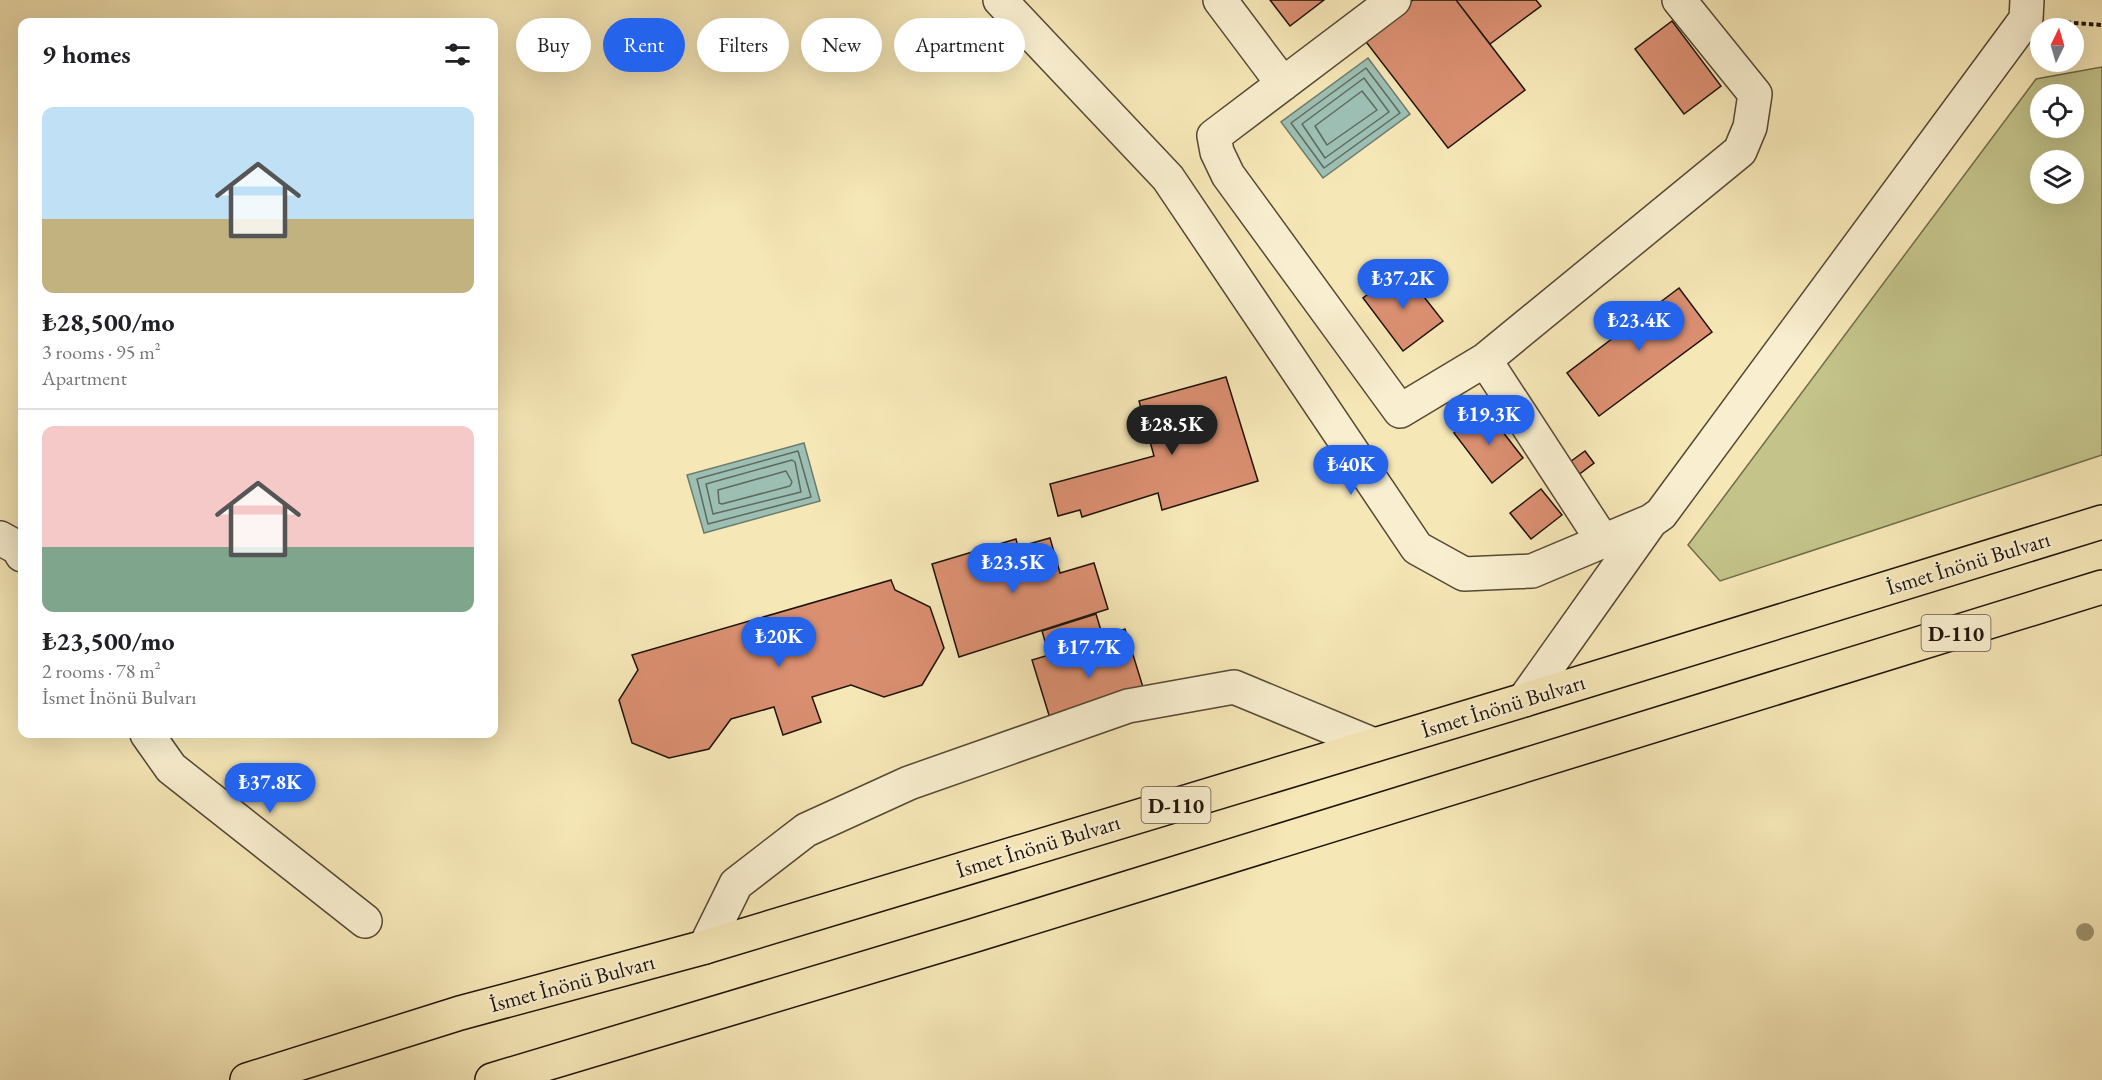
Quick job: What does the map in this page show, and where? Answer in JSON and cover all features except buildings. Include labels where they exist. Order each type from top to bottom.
[{"type":"highway","name":"İsmet İnönü Bulvarı","points":[[247,1080],[459,1013],[705,947],[1524,700],[2102,522]]},
{"type":"highway","name":"D-110","points":[[492,1080],[972,936],[2102,587]]},
{"type":"street","points":[[1000,0],[1168,178],[1417,548],[1464,574],[1532,571],[1651,521],[1661,514],[2026,10]]},
{"type":"street","points":[[1220,0],[1283,84]]},
{"type":"street","points":[[1394,0],[1214,136],[1217,152],[1228,175],[1400,411],[1485,360],[1740,151],[1750,127],[1755,94],[1679,0]]},
{"type":"street","points":[[1485,360],[1603,541]]},
{"type":"street","points":[[1524,700],[1651,521]]},
{"type":"street","points":[[0,538],[18,548]]},
{"type":"street","points":[[705,947],[736,884],[806,830],[909,783],[1128,706],[1234,687],[1374,745]]},
{"type":"street","points":[[150,738],[171,768],[365,921]]},
{"type":"path","points":[[2026,10],[2102,25]]},
{"type":"green space","points":[[2102,67],[2102,455],[1720,581],[1688,545],[2030,87],[2030,138],[2084,138],[2084,84],[2032,84],[2036,79]]},
{"type":"water","points":[[1368,58],[1410,114],[1323,178],[1281,122]]},
{"type":"water","points":[[804,443],[820,501],[704,533],[687,475]]}]
